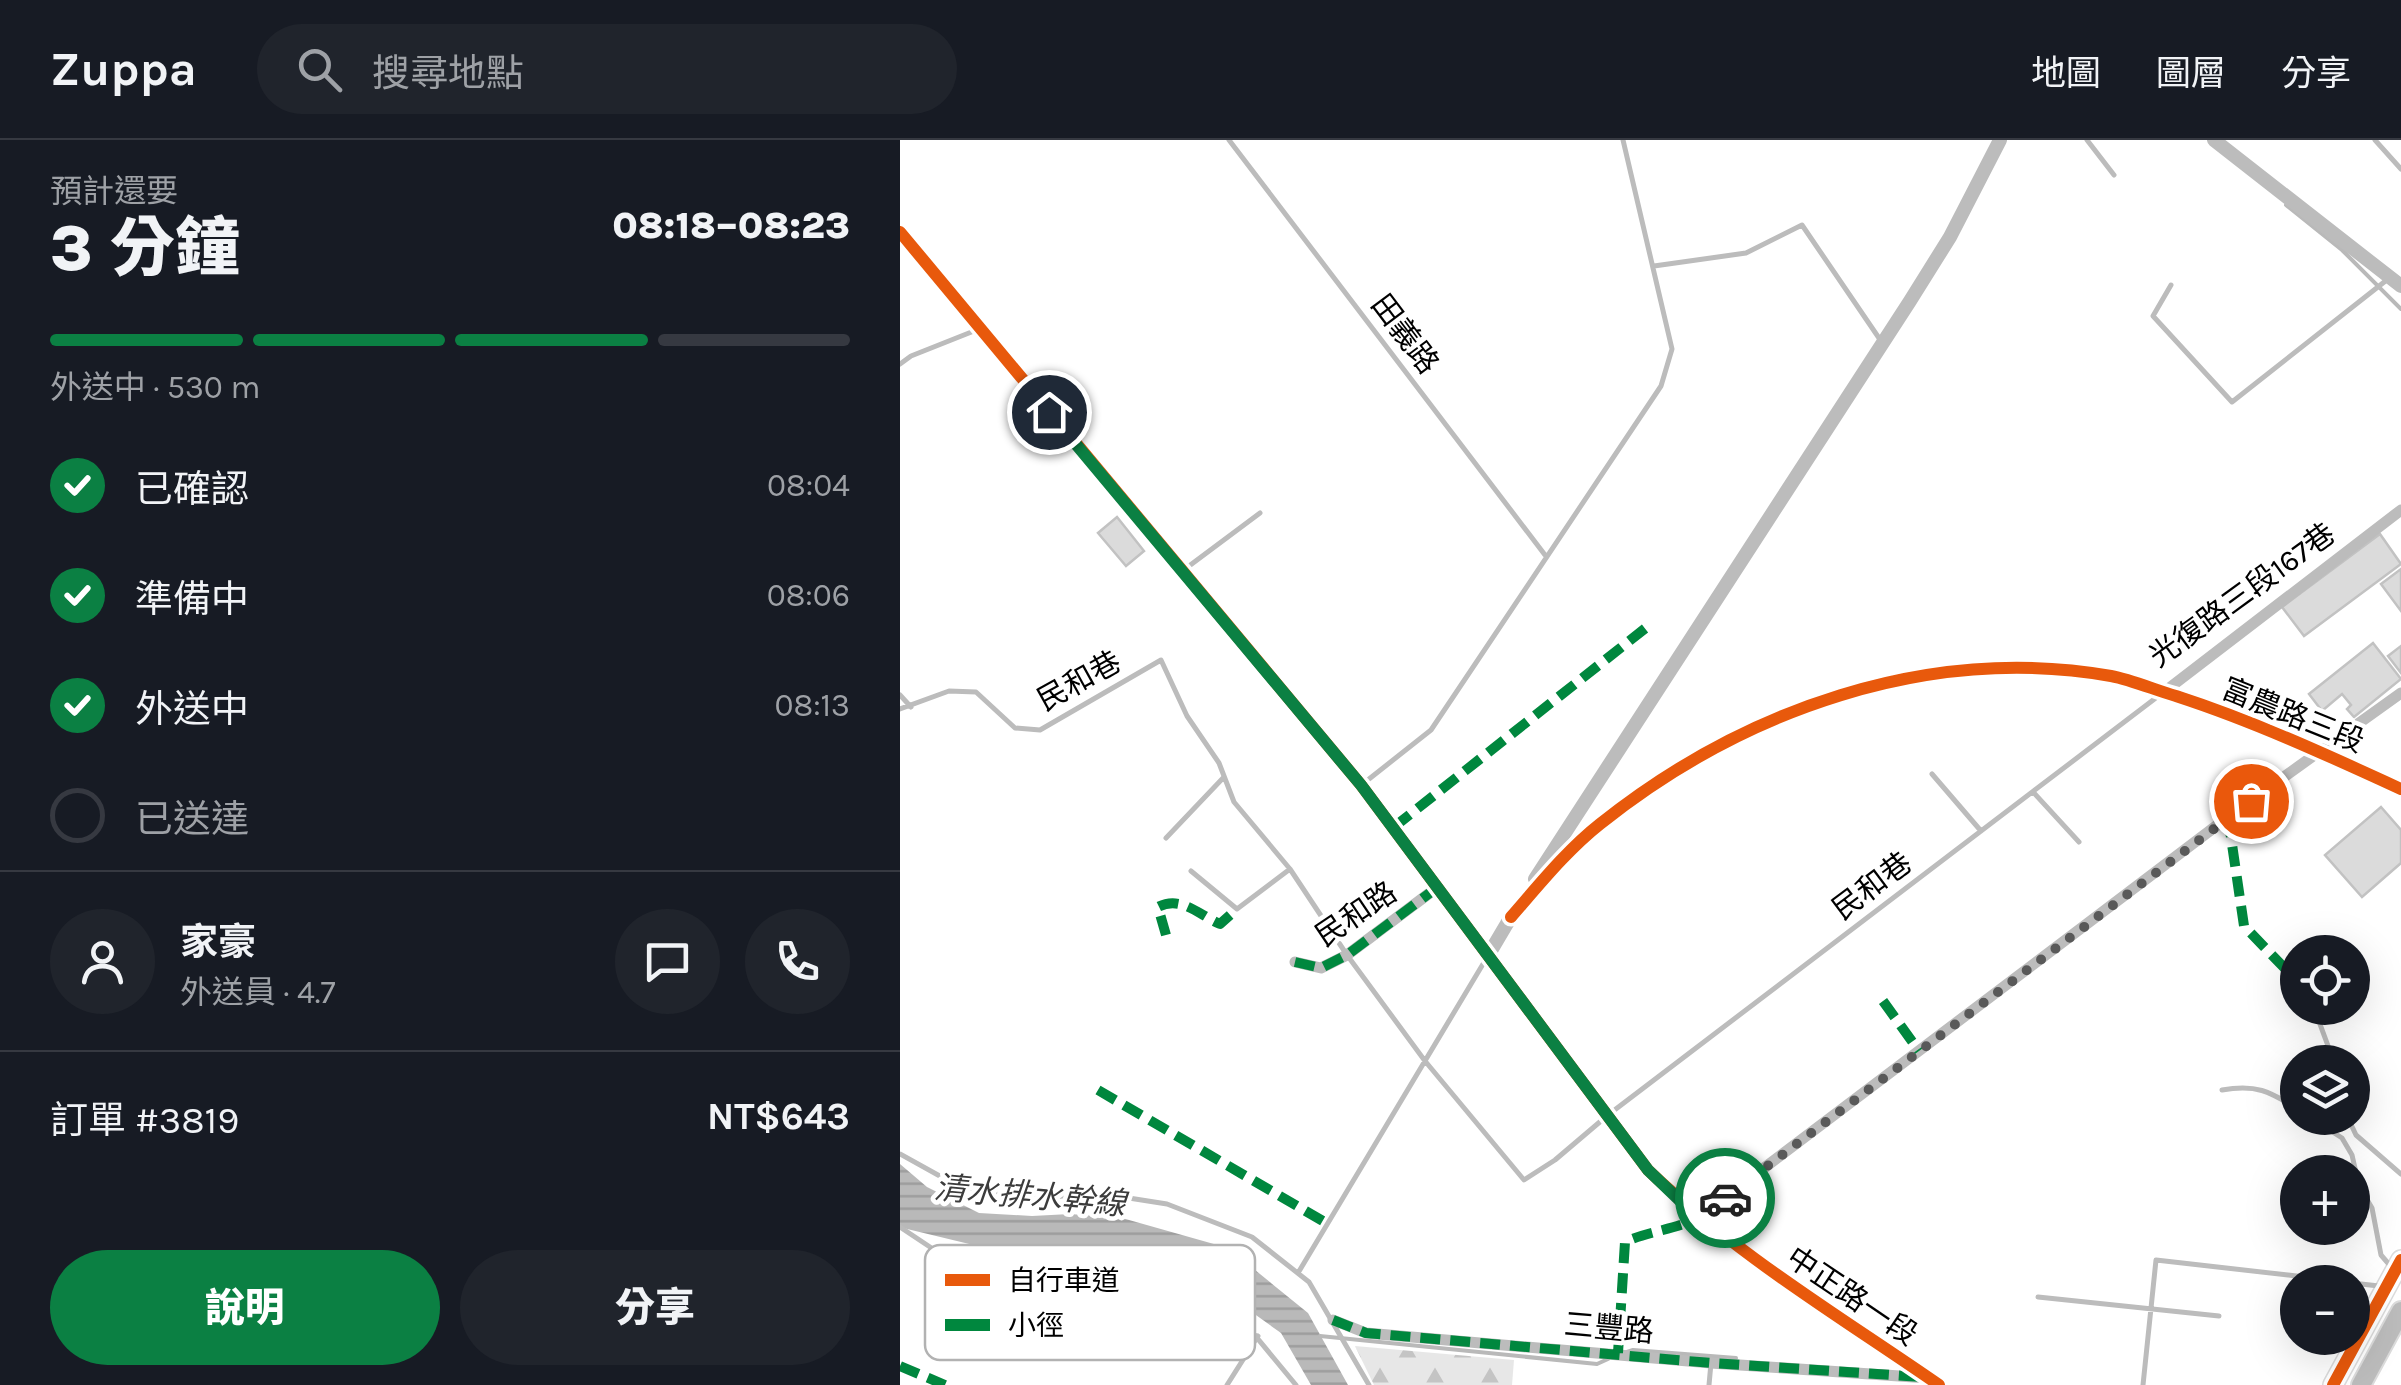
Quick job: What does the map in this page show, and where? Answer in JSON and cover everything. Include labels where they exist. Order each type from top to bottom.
[{"type":"main road","points":[[2333,1385],[2394,1273]]},
{"type":"main road","points":[[2361,1385],[2401,1310]]},
{"type":"street","points":[[1489,954],[1883,344],[1950,237],[2000,140]]},
{"type":"street","points":[[2214,140],[2396,281]]},
{"type":"street","name":"中正路一段","points":[[900,232],[1361,785],[1648,1170],[1698,1218],[1756,1262],[1934,1381]]},
{"type":"street","name":"光復路三段167巷","points":[[1511,917],[1598,826],[1657,782],[1752,728],[1846,692],[1948,670],[2039,668],[2114,676],[2164,692],[2401,510]]},
{"type":"street","name":"富農路三段","points":[[2164,692],[2217,710],[2401,788]]},
{"type":"street","points":[[1698,1218],[2228,817],[2401,692]]},
{"type":"street","points":[[1579,811],[1586,823],[1598,826]]},
{"type":"street","name":"民和路","points":[[1295,962],[1320,968],[1347,955],[1439,886]]},
{"type":"street","name":"三豐路","points":[[1333,1320],[1366,1333],[1934,1381]]},
{"type":"lane","name":"田義路","points":[[1229,140],[1545,555]]},
{"type":"lane","points":[[1361,785],[1431,730],[1661,386],[1672,349],[1623,140]]},
{"type":"lane","points":[[2088,140],[2114,175]]},
{"type":"lane","points":[[2375,140],[2401,169]]},
{"type":"lane","points":[[1654,266],[1746,254],[1802,226],[1883,344]]},
{"type":"lane","points":[[2172,285],[2153,316],[2232,402],[2396,281]]},
{"type":"lane","points":[[900,364],[910,356],[979,329]]},
{"type":"lane","points":[[1182,571],[1260,513]]},
{"type":"lane","name":"民和巷","points":[[900,709],[949,691],[976,692],[1016,728],[1040,730],[1161,660],[1186,716],[1219,763],[1234,802],[1290,869],[1425,1061],[1524,1180],[2164,692]]},
{"type":"lane","points":[[900,694],[911,707]]},
{"type":"lane","points":[[1932,774],[1981,832]]},
{"type":"lane","points":[[1166,838],[1224,776]]},
{"type":"lane","points":[[2033,792],[2079,842]]},
{"type":"lane","points":[[1190,871],[1237,909],[1290,869]]},
{"type":"lane","points":[[1298,1273],[1489,954]]},
{"type":"lane","points":[[2222,1090],[2242,1086],[2266,1090],[2280,1098]]},
{"type":"lane","points":[[2337,1135],[2352,1155],[2360,1186],[2372,1208],[2381,1255],[2394,1273]]},
{"type":"lane","points":[[2356,1135],[2401,1174]]},
{"type":"lane","points":[[900,1154],[956,1186],[1029,1200],[1098,1193],[1168,1204],[1252,1237],[1309,1282],[1369,1385]]},
{"type":"lane","points":[[900,1228],[926,1245]]},
{"type":"lane","points":[[2145,1385],[2156,1260],[2280,1275]]},
{"type":"lane","points":[[2038,1297],[2219,1316]]},
{"type":"lane","points":[[1255,1333],[1296,1385]]},
{"type":"lane","points":[[1255,1341],[1258,1336]]},
{"type":"lane","points":[[1226,1385],[1242,1360]]},
{"type":"lane","points":[[1709,1385],[1710,1363]]},
{"type":"green space","points":[[1355,1346],[1514,1360],[1512,1385],[1374,1385]]},
{"type":"shaded area","points":[[900,1164],[927,1187],[979,1213],[1122,1218],[1217,1245],[974,1245],[900,1227]]},
{"type":"shaded area","points":[[1255,1270],[1308,1313],[1348,1385],[1311,1385],[1281,1333],[1255,1314]]},
{"type":"building","points":[[1117,517],[1144,551],[1126,566],[1098,533]]},
{"type":"building","points":[[2380,534],[2401,564],[2304,636],[2282,607]]},
{"type":"building","points":[[2401,569],[2401,611],[2381,584]]},
{"type":"building","points":[[2373,643],[2401,679],[2354,717],[2342,694],[2322,711],[2309,694]]},
{"type":"building","points":[[2401,646],[2401,673],[2388,656]]},
{"type":"building","points":[[2381,807],[2401,830],[2401,863],[2362,897],[2325,855]]},
{"type":"waterway","points":[[2286,205],[2342,250],[2401,309]]},
{"type":"waterway","points":[[1320,1336],[1597,1364],[1608,1359]]},
{"type":"waterway","points":[[1627,1352],[1736,1358]]},
{"type":"marked path","points":[[1394,827],[1652,623]]},
{"type":"marked path","points":[[2228,817],[2244,926],[2280,963]]},
{"type":"marked path","points":[[1295,962],[1321,968],[1347,955],[1439,886]]},
{"type":"marked path","points":[[1166,935],[1158,907],[1166,904],[1182,905],[1220,924],[1237,909]]},
{"type":"marked path","points":[[1883,1001],[1919,1051]]},
{"type":"marked path","points":[[1098,1090],[1328,1224]]},
{"type":"marked path","points":[[1618,1353],[1625,1242],[1698,1218]]},
{"type":"marked path","points":[[1333,1320],[1366,1333],[1923,1377]]},
{"type":"marked path","points":[[900,1366],[945,1385]]},
{"type":"cycle path","points":[[900,232],[1361,785],[1648,1170],[1753,1257],[1939,1385]]},
{"type":"cycle path","points":[[1511,917],[1600,824],[1714,748],[1840,695],[1907,679],[1974,670],[2042,668],[2111,676],[2262,727],[2401,789]]},
{"type":"cycle path","points":[[2333,1385],[2401,1260]]},
{"type":"way so far","points":[[1725,1198],[2251,801]]},
{"type":"route","points":[[1049,412],[1361,785],[1648,1170],[1698,1218],[1725,1198]]},
{"type":"water label","name":"清水排水幹線","points":[[1030,1196]]}]
